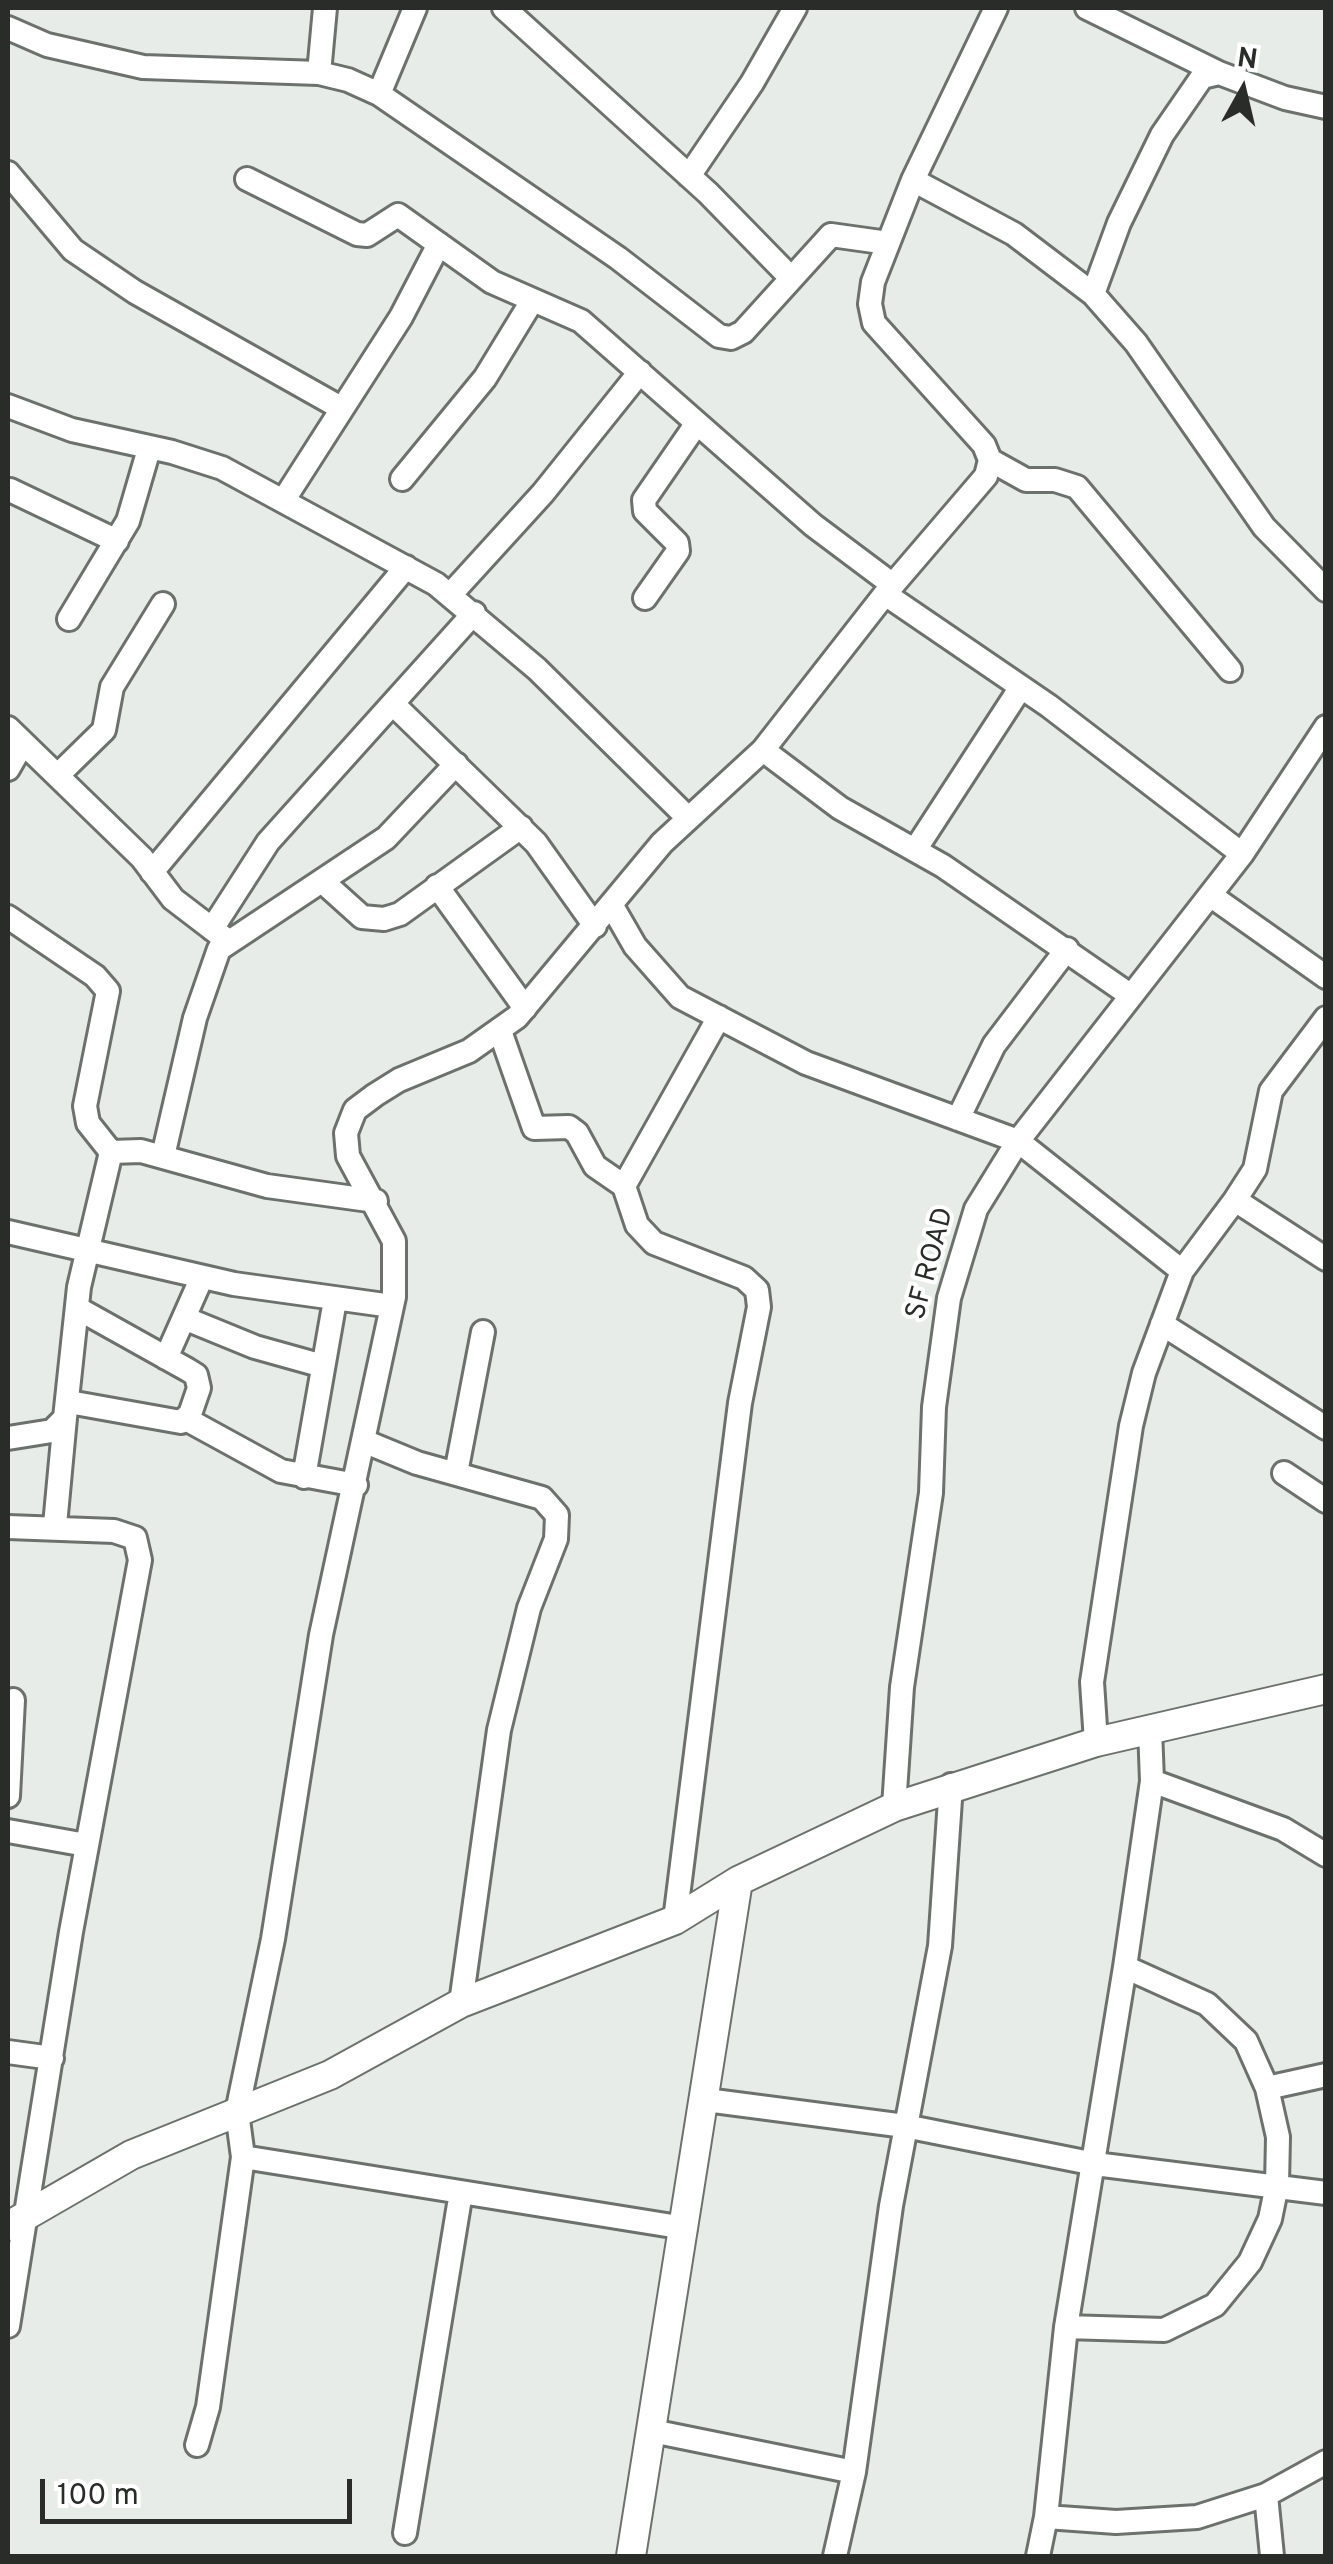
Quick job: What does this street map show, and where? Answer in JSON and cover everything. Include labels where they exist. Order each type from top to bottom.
[{"type":"street","points":[[318,73],[325,8]]},
{"type":"street","points":[[378,94],[414,8]]},
{"type":"street","points":[[504,8],[689,176],[791,278]]},
{"type":"street","points":[[689,176],[752,83],[794,8]]},
{"type":"street","points":[[197,2445],[208,2407],[243,2157],[238,2112],[273,1939],[312,1682],[392,1306],[394,1241],[376,1201],[348,1156],[346,1132],[356,1110],[398,1080],[469,1051],[525,1008],[687,817],[763,750],[889,590],[986,476],[990,460],[984,445],[874,323],[870,304],[873,282],[912,180],[996,8]]},
{"type":"street","points":[[1087,8],[1219,73],[1285,98],[1326,107]]},
{"type":"street","points":[[8,28],[46,45],[142,67],[318,73],[378,94],[618,258],[719,336],[732,338],[743,332],[831,236],[888,244]]},
{"type":"street","points":[[1093,294],[1119,223],[1162,135],[1202,78],[1219,73]]},
{"type":"street","points":[[8,173],[73,250],[136,292],[341,408]]},
{"type":"street","points":[[247,179],[357,234],[367,235],[398,216],[492,282],[581,321],[889,590],[1242,854]]},
{"type":"street","points":[[912,180],[1014,234],[1093,294],[1136,343],[1264,528],[1326,590]]},
{"type":"street","points":[[283,500],[401,317],[439,244]]},
{"type":"street","points":[[402,479],[485,378],[532,301]]},
{"type":"street","points":[[450,595],[543,494],[640,372]]},
{"type":"street","points":[[8,406],[72,430],[199,459],[406,567],[474,613],[687,817]]},
{"type":"street","points":[[645,598],[678,551],[677,543],[646,511],[644,500],[697,423]]},
{"type":"street","points":[[69,619],[118,541],[149,448]]},
{"type":"street","points":[[990,460],[1026,480],[1055,480],[1077,486],[1230,670]]},
{"type":"street","points":[[10,490],[118,541]]},
{"type":"street","points":[[152,872],[406,567]]},
{"type":"street","points":[[58,775],[104,730],[112,687],[163,604]]},
{"type":"street","points":[[163,1156],[219,935],[268,842],[474,613]]},
{"type":"street","points":[[915,850],[1021,687]]},
{"type":"street","points":[[393,704],[561,872],[595,926]]},
{"type":"street","name":"SF ROAD","points":[[894,1807],[902,1686],[930,1493],[934,1407],[949,1298],[976,1209],[1018,1141],[1242,854],[1326,727]]},
{"type":"street","points":[[15,736],[152,872],[173,900],[219,935]]},
{"type":"street","points":[[8,769],[15,736]]},
{"type":"street","points":[[763,750],[840,808],[915,850],[1130,995]]},
{"type":"street","points":[[219,935],[322,880],[386,838],[456,764]]},
{"type":"street","points":[[322,880],[349,909],[372,920],[400,914],[520,827]]},
{"type":"street","points":[[437,886],[525,1008]]},
{"type":"street","points":[[1210,895],[1326,977]]},
{"type":"street","points":[[612,906],[656,974],[680,996],[806,1063],[1018,1141],[1182,1271]]},
{"type":"street","points":[[8,917],[95,976],[108,991],[85,1106],[88,1122],[111,1152],[163,1156],[267,1186],[376,1201]]},
{"type":"street","points":[[958,1120],[994,1045],[1067,949]]},
{"type":"street","points":[[624,1186],[719,1017]]},
{"type":"street","points":[[1096,1742],[1092,1682],[1131,1426],[1162,1324],[1182,1271],[1255,1168],[1271,1091],[1326,1018]]},
{"type":"street","points":[[500,1030],[534,1128],[568,1127],[577,1133],[594,1166],[624,1186],[637,1225],[654,1243],[744,1278],[756,1290],[759,1306],[740,1403],[675,1920]]},
{"type":"street","points":[[55,1525],[77,1308],[111,1152]]},
{"type":"street","points":[[1235,1200],[1326,1258]]},
{"type":"street","points":[[8,1232],[202,1277],[392,1306]]},
{"type":"street","points":[[166,1358],[202,1277]]},
{"type":"street","points":[[304,1477],[334,1300]]},
{"type":"street","points":[[77,1308],[199,1381],[186,1419]]},
{"type":"street","points":[[184,1318],[255,1348],[323,1366]]},
{"type":"street","points":[[1162,1324],[1326,1428]]},
{"type":"street","points":[[456,1474],[483,1332]]},
{"type":"street","points":[[67,1410],[172,1423],[186,1419],[268,1465],[304,1477],[356,1485]]},
{"type":"street","points":[[8,1438],[52,1431],[67,1410]]},
{"type":"street","points":[[366,1442],[456,1474],[542,1498],[558,1514],[556,1539],[528,1608],[499,1730],[461,2003]]},
{"type":"street","points":[[1284,1473],[1326,1501]]},
{"type":"street","points":[[8,1527],[55,1525],[114,1531],[136,1538],[140,1560],[86,1844],[52,2058],[18,2222],[8,2326]]},
{"type":"street","points":[[18,2222],[131,2155],[330,2076],[461,2003],[675,1920],[738,1881],[894,1807],[951,1785],[1096,1742],[1326,1689]]},
{"type":"street","points":[[8,1796],[14,1700]]},
{"type":"street","points":[[1038,2556],[1046,2518],[1066,2327],[1095,2164],[1152,1781],[1150,1729]]},
{"type":"street","points":[[1152,1781],[1283,1829],[1326,1855]]},
{"type":"street","points":[[834,2556],[854,2472],[904,2126],[940,1946],[951,1785]]},
{"type":"street","points":[[8,1831],[86,1844]]},
{"type":"street","points":[[631,2556],[738,1881]]},
{"type":"street","points":[[1066,2327],[1164,2330],[1215,2305],[1250,2262],[1270,2219],[1277,2185],[1278,2138],[1267,2088],[1246,2041],[1207,2004],[1125,1968]]},
{"type":"street","points":[[8,2052],[52,2058]]},
{"type":"street","points":[[1267,2088],[1326,2075]]},
{"type":"street","points":[[706,2100],[904,2126],[1095,2164],[1326,2193]]},
{"type":"street","points":[[243,2157],[685,2228]]},
{"type":"street","points":[[405,2533],[461,2192]]},
{"type":"street","points":[[652,2430],[854,2472]]},
{"type":"street","points":[[1046,2518],[1116,2522],[1196,2517],[1266,2495],[1326,2462]]},
{"type":"street","points":[[1266,2495],[1272,2556]]}]
